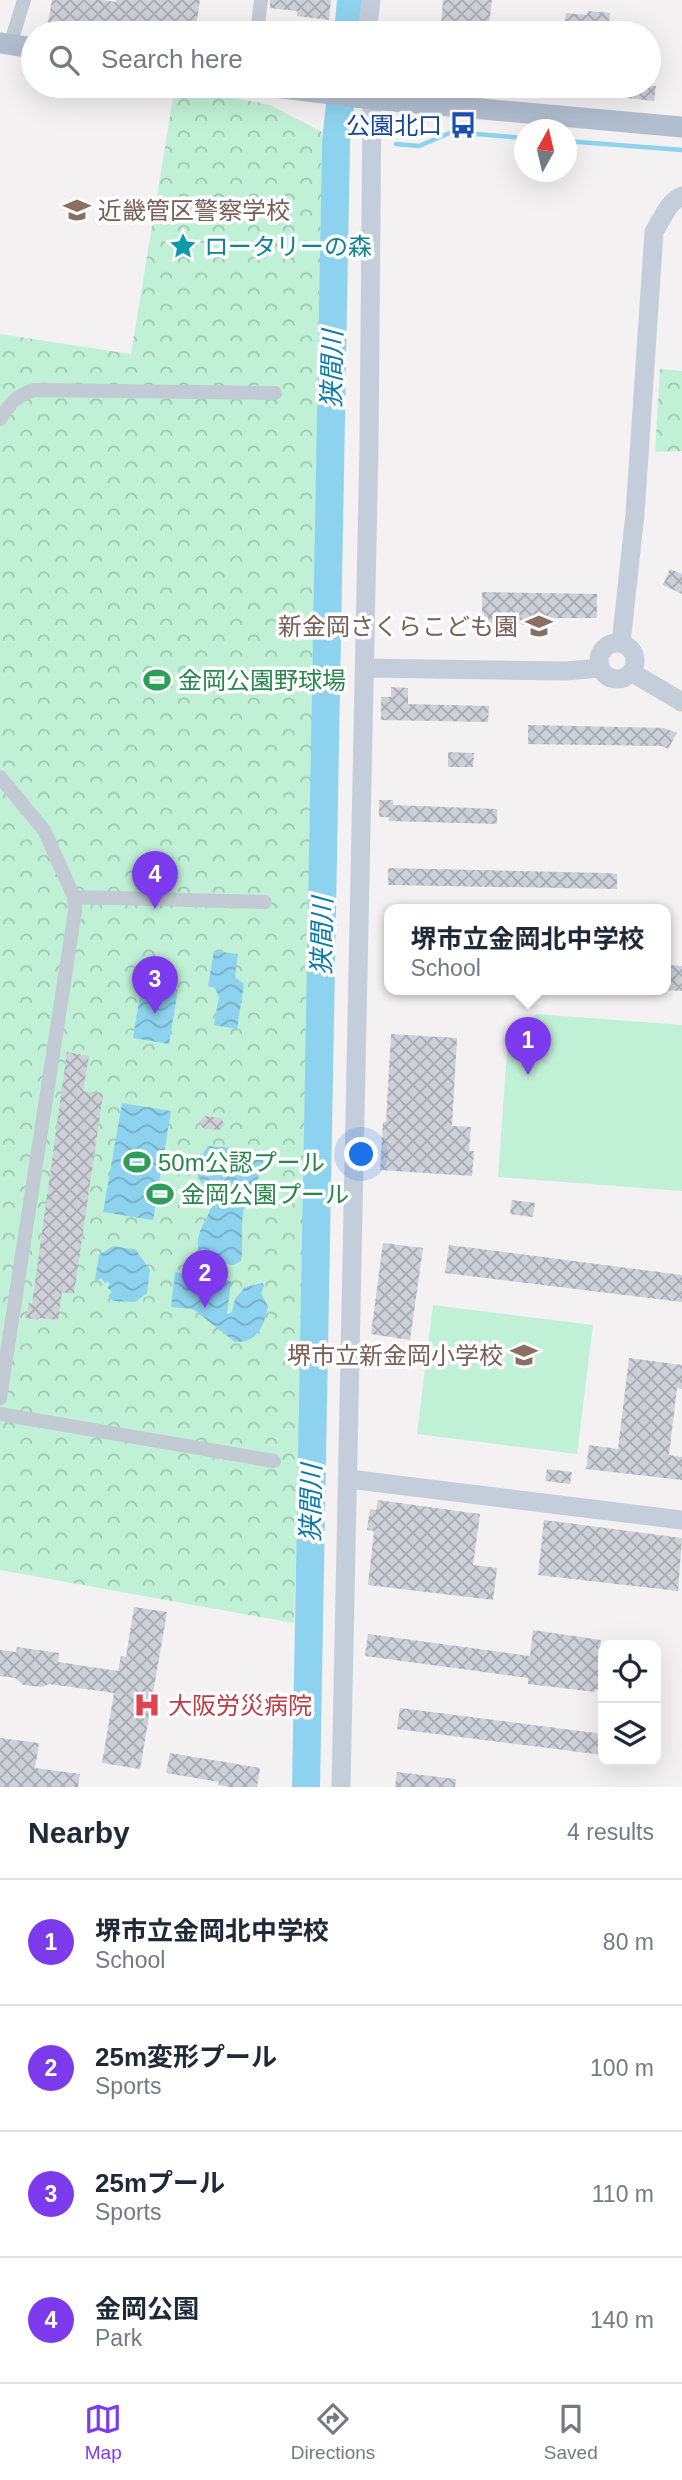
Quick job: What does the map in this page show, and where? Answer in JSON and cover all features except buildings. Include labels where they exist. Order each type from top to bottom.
[{"type":"main road","points":[[386,98],[682,127]]},
{"type":"street","points":[[5,44],[24,0]]},
{"type":"street","points":[[258,21],[261,0]]},
{"type":"street","points":[[368,21],[371,0]]},
{"type":"street","points":[[341,1787],[365,668],[355,98]]},
{"type":"street","points":[[621,643],[636,500],[654,232],[667,209],[682,196]]},
{"type":"street","points":[[0,419],[11,402],[21,394],[34,390],[275,393]]},
{"type":"street","points":[[621,643],[634,655],[634,667],[626,677],[614,679],[600,668],[598,662],[601,651],[610,644],[621,643]]},
{"type":"street","points":[[365,668],[554,671],[600,668]]},
{"type":"street","points":[[631,672],[667,696],[682,702]]},
{"type":"street","points":[[0,777],[44,830],[74,897],[73,925],[0,1398]]},
{"type":"street","points":[[74,897],[265,902]]},
{"type":"street","points":[[0,1414],[274,1461]]},
{"type":"street","points":[[349,1479],[682,1520]]},
{"type":"green space","points":[[173,98],[235,98],[270,105],[322,132],[301,1464],[294,1623],[0,1570],[0,334],[131,354]]},
{"type":"green space","points":[[660,369],[682,371],[682,451],[655,452]]},
{"type":"green space","points":[[536,1014],[682,1025],[682,1191],[498,1177],[508,1038]]},
{"type":"green space","points":[[433,1305],[593,1325],[577,1454],[417,1434]]},
{"type":"water","points":[[214,951],[238,954],[235,977],[244,984],[237,1029],[214,1025],[219,997],[215,988],[208,986]]},
{"type":"water","points":[[142,983],[178,989],[169,1044],[133,1038]]},
{"type":"water","name":"50m公認プール","points":[[122,1103],[171,1111],[153,1220],[103,1212]]},
{"type":"water","points":[[208,1146],[257,1150],[263,1156],[260,1174],[244,1209],[241,1261],[234,1265],[203,1260],[199,1252],[199,1237],[213,1200],[199,1179],[196,1169]]},
{"type":"water","points":[[113,1246],[136,1250],[150,1270],[147,1293],[135,1302],[113,1301],[108,1296],[112,1292],[107,1287],[110,1284],[101,1278],[96,1281],[95,1279],[99,1255]]},
{"type":"water","points":[[175,1272],[231,1281],[227,1314],[232,1312],[235,1299],[245,1287],[263,1283],[261,1293],[268,1307],[258,1332],[249,1340],[235,1342],[193,1309],[171,1307]]},
{"type":"waterway","name":"狭間川","points":[[349,21],[351,0]]},
{"type":"waterway","name":"狭間川","points":[[306,1787],[336,142],[341,98]]},
{"type":"waterway","points":[[396,144],[419,146],[452,132],[514,137]]},
{"type":"waterway","points":[[577,142],[682,150]]},
{"type":"place","name":"公園北口","points":[[463,125]]},
{"type":"place","name":"近畿管区警察学校","points":[[77,210]]},
{"type":"place","name":"ロータリーの森","points":[[183,246]]},
{"type":"place","name":"新金岡さくらこども園","points":[[539,626]]},
{"type":"place","name":"金岡公園野球場","points":[[157,680]]},
{"type":"place","name":"金岡公園","points":[[155,909]]},
{"type":"place","name":"25mプール","points":[[155,1014]]},
{"type":"place","name":"堺市立金岡北中学校","points":[[528,1075]]},
{"type":"place","name":"50m公認プール","points":[[137,1162]]},
{"type":"place","name":"金岡公園プール","points":[[160,1194]]},
{"type":"place","name":"25m変形プール","points":[[205,1308]]},
{"type":"place","name":"堺市立新金岡小学校","points":[[524,1355]]},
{"type":"place","name":"大阪労災病院","points":[[147,1705]]}]
